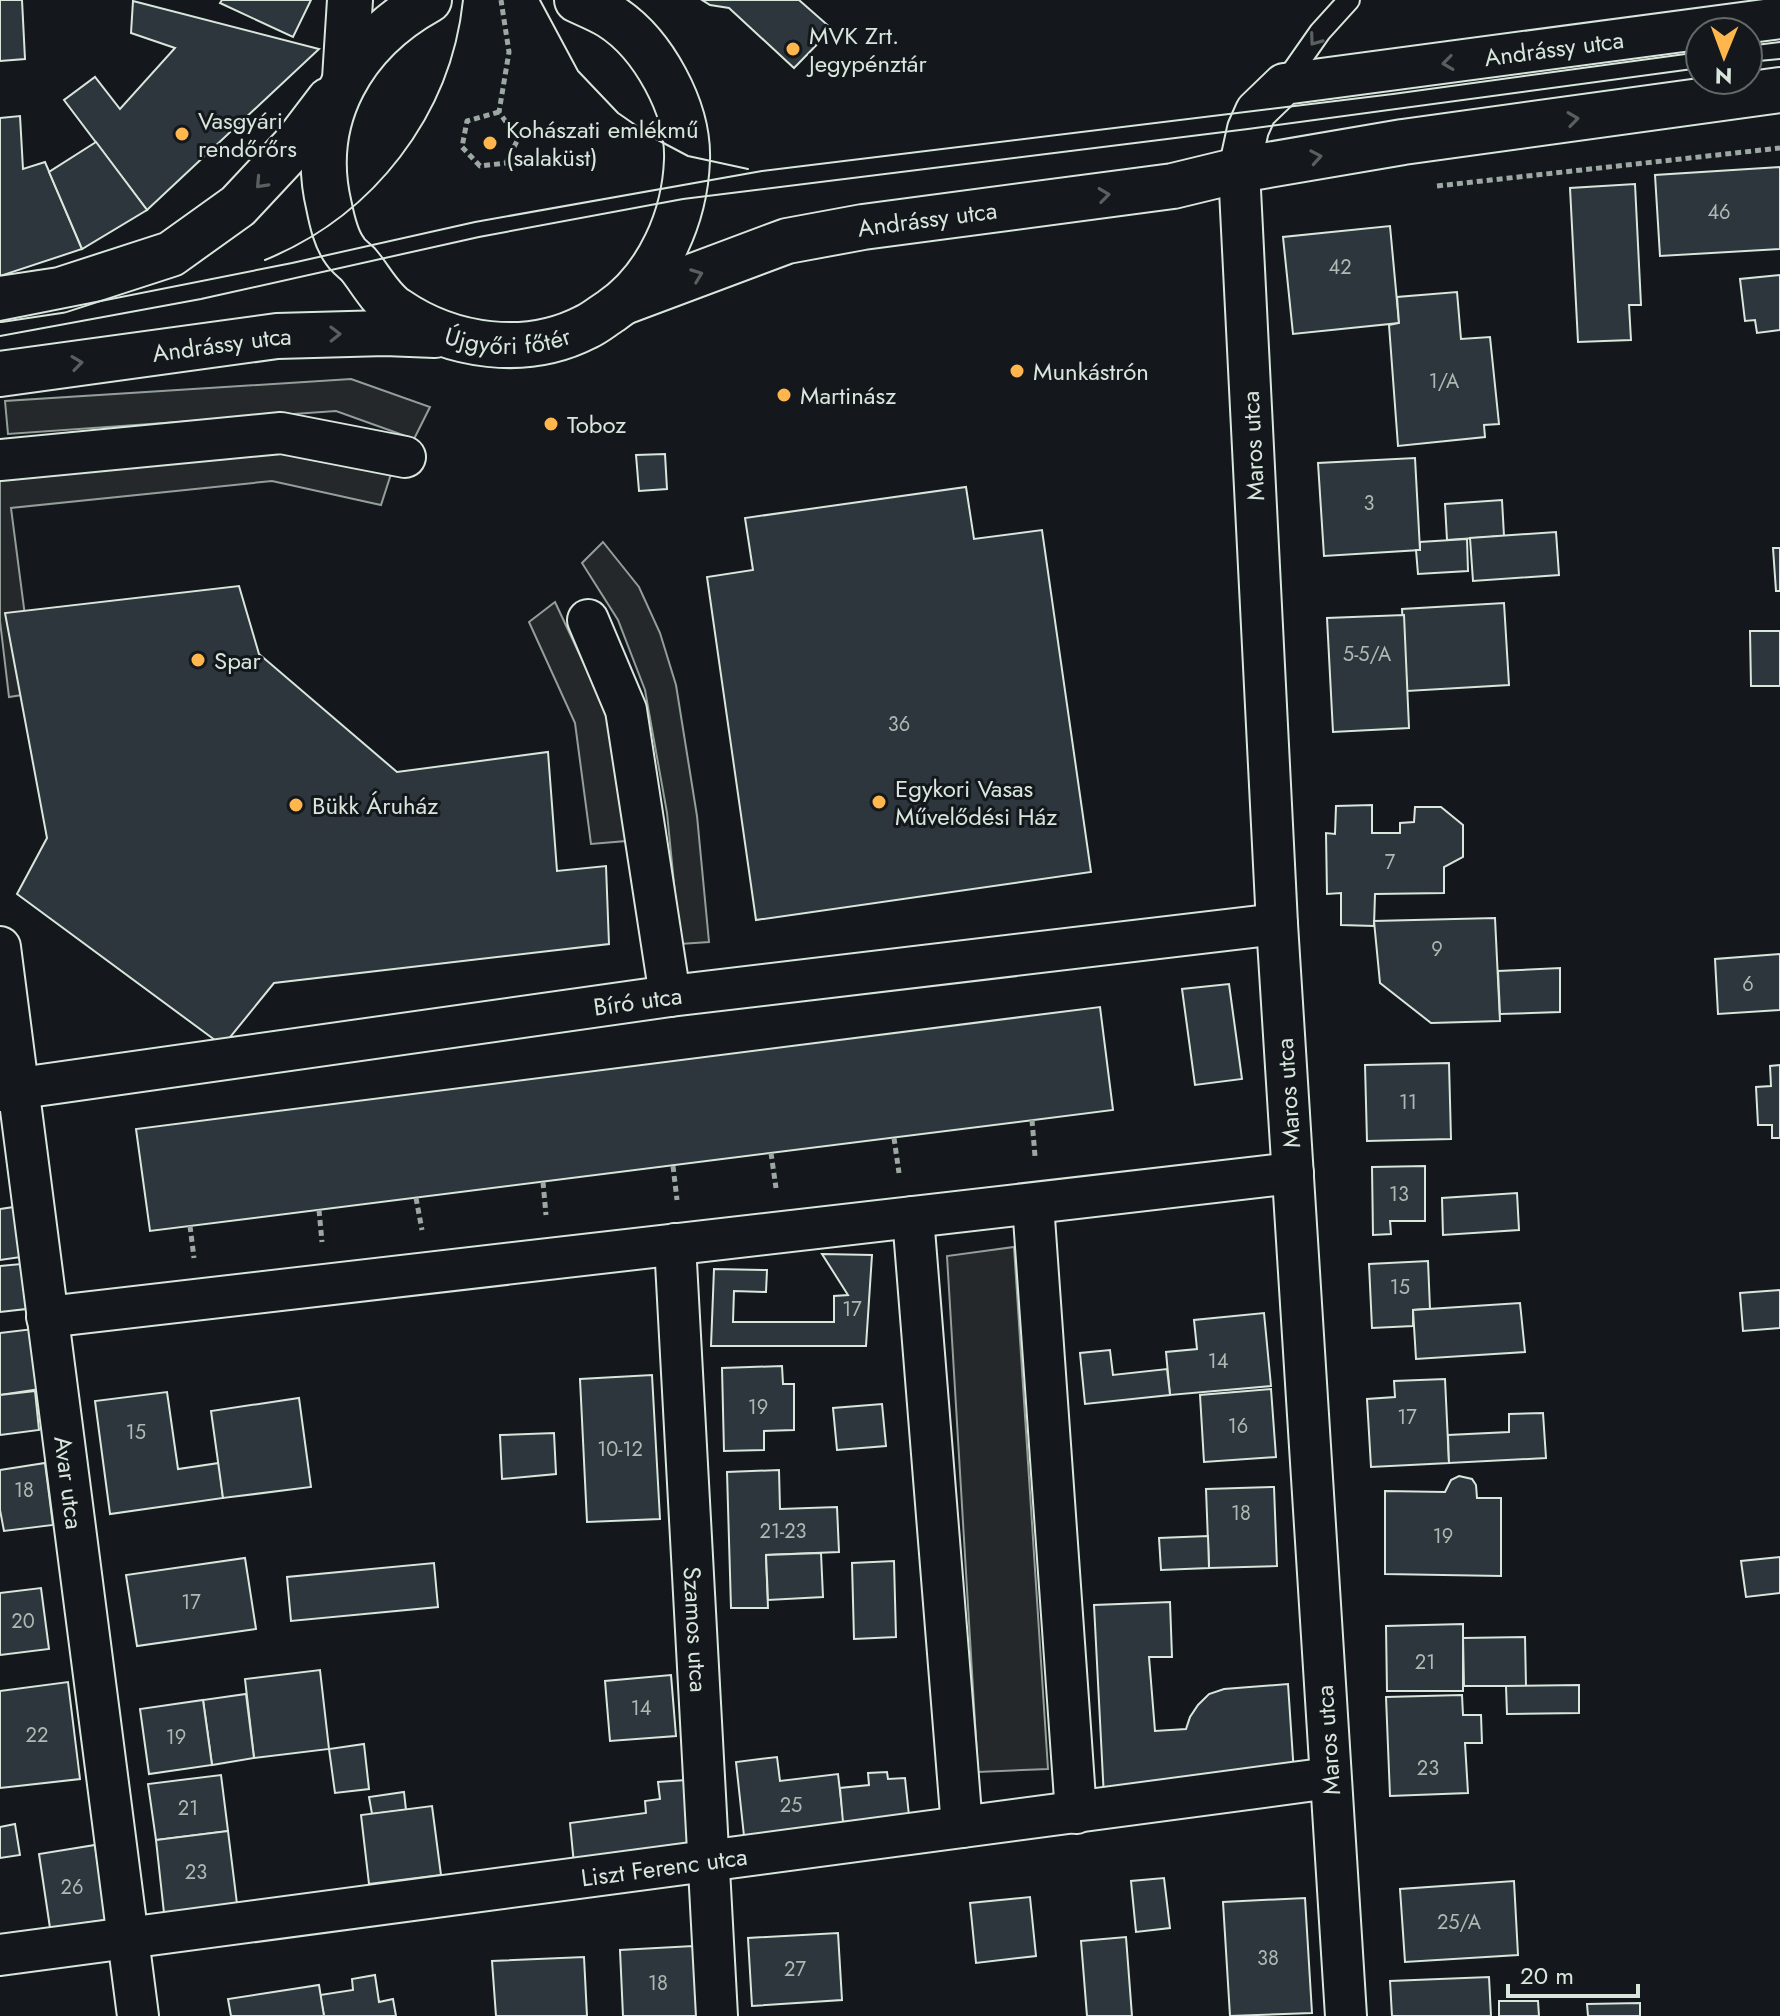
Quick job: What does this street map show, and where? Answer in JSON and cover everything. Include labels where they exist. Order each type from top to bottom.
[{"type":"street","points":[[0,299],[60,290],[171,254],[238,206],[294,146],[345,79],[350,0]]},
{"type":"street","name":"Újgyőri főtér","points":[[429,0],[403,14],[370,43],[345,79],[330,114],[324,151],[325,188],[333,225],[345,251],[394,309],[443,336],[492,346],[541,342],[585,328],[624,302],[659,263],[683,199],[688,156],[683,124],[672,90],[646,49],[612,17],[577,0]]},
{"type":"street","name":"Andrássy utca","points":[[1284,84],[1753,14]]},
{"type":"street","points":[[1239,170],[1248,129],[1256,111],[1284,84]]},
{"type":"street","name":"Andrássy utca","points":[[624,302],[787,241],[863,227],[1173,186],[1239,170],[1403,142],[1780,90]]},
{"type":"street","name":"Maros utca","points":[[1239,170],[1277,924],[1346,2016]]},
{"type":"street","name":"Andrássy utca","points":[[0,374],[277,336],[385,333],[443,336]]},
{"type":"street","points":[[0,460],[281,433],[405,457]]},
{"type":"street","points":[[588,620],[626,710],[670,996]]},
{"type":"street","name":"Bíró utca","points":[[9,1090],[670,996],[1277,924]]},
{"type":"street","name":"Avar utca","points":[[0,947],[9,1090],[47,1317],[138,2016]]},
{"type":"street","points":[[47,1317],[1293,1173]]},
{"type":"street","points":[[1033,1204],[1076,1813]]},
{"type":"street","points":[[913,1217],[962,1827]]},
{"type":"street","name":"Szamos utca","points":[[675,1244],[717,2016]]},
{"type":"street","name":"Liszt Ferenc utca","points":[[0,1955],[1330,1778]]},
{"type":"lane","points":[[1284,84],[1320,32],[1349,0]]},
{"type":"path","points":[[499,112],[467,121],[462,147],[480,166],[506,163],[518,139],[499,112],[509,52],[501,0]]},
{"type":"path","points":[[1431,186],[1780,148]]},
{"type":"path","points":[[1032,1120],[1035,1156]]},
{"type":"path","points":[[894,1138],[899,1173]]},
{"type":"path","points":[[771,1153],[776,1188]]},
{"type":"path","points":[[673,1166],[677,1200]]},
{"type":"path","points":[[543,1182],[546,1215]]},
{"type":"path","points":[[416,1198],[422,1230]]},
{"type":"path","points":[[319,1210],[322,1242]]},
{"type":"path","points":[[190,1226],[194,1258]]},
{"type":"shaded area","points":[[351,379],[430,407],[414,439],[336,411],[8,434],[5,401]]},
{"type":"shaded area","points":[[277,450],[391,474],[381,505],[272,481],[11,508],[35,693],[9,697],[0,621],[0,479]]},
{"type":"shaded area","points":[[603,542],[639,587],[660,633],[676,685],[697,816],[709,942],[680,944],[667,813],[645,690],[618,620],[582,563]]},
{"type":"shaded area","points":[[555,602],[608,715],[626,841],[591,844],[575,723],[529,622]]},
{"type":"shaded area","points":[[1014,1247],[1048,1769],[978,1772],[947,1256]]},
{"type":"building","points":[[0,0],[22,0],[25,59],[0,61]]},
{"type":"building","points":[[222,0],[311,0],[293,37],[220,3]]},
{"type":"building","name":"MVK Zrt. Jegypénztár","points":[[702,0],[799,0],[832,29],[794,68],[729,8],[710,5]]},
{"type":"building","points":[[133,1],[319,49],[147,210],[64,100],[95,77],[120,109],[175,48],[131,33]]},
{"type":"building","points":[[20,116],[23,169],[45,162],[82,249],[0,276],[0,118]]},
{"type":"building","points":[[96,142],[147,210],[82,249],[49,172]]},
{"type":"building","points":[[1780,167],[1780,249],[1660,256],[1655,175]]},
{"type":"building","points":[[1635,184],[1641,305],[1629,305],[1631,340],[1578,342],[1570,188]]},
{"type":"building","points":[[1390,226],[1399,323],[1293,334],[1283,237]]},
{"type":"building","points":[[1780,275],[1780,330],[1757,333],[1755,320],[1745,321],[1740,279]]},
{"type":"building","points":[[1457,292],[1461,339],[1490,337],[1499,424],[1484,425],[1485,437],[1398,446],[1389,325],[1399,323],[1397,297]]},
{"type":"building","points":[[665,454],[667,489],[639,491],[636,455]]},
{"type":"building","points":[[1415,458],[1420,550],[1324,556],[1318,463]]},
{"type":"building","points":[[966,487],[974,539],[1042,530],[1091,872],[756,920],[707,577],[753,570],[745,518]]},
{"type":"building","points":[[1502,500],[1504,536],[1447,540],[1445,504]]},
{"type":"building","points":[[1556,532],[1559,575],[1473,581],[1470,538]]},
{"type":"building","points":[[1467,539],[1468,571],[1418,574],[1416,550],[1420,550],[1420,542]]},
{"type":"building","points":[[1773,548],[1780,548],[1780,591],[1776,591]]},
{"type":"building","name":"Bükk Áruház","points":[[239,586],[259,654],[397,772],[548,752],[557,871],[606,866],[609,944],[274,983],[223,1046],[17,894],[47,838],[5,613]]},
{"type":"building","points":[[1504,603],[1509,685],[1407,691],[1402,609]]},
{"type":"building","points":[[1404,615],[1409,728],[1333,732],[1327,618]]},
{"type":"building","points":[[1750,631],[1780,631],[1780,686],[1751,686]]},
{"type":"building","points":[[1372,805],[1372,833],[1400,833],[1400,823],[1414,822],[1415,807],[1441,807],[1463,825],[1463,857],[1444,867],[1444,893],[1375,894],[1374,926],[1341,925],[1341,893],[1327,894],[1326,833],[1335,834],[1336,806]]},
{"type":"building","points":[[1495,918],[1500,1021],[1431,1023],[1380,983],[1374,921]]},
{"type":"building","points":[[1780,954],[1780,1010],[1718,1014],[1715,959]]},
{"type":"building","points":[[1560,968],[1560,1012],[1500,1014],[1498,971]]},
{"type":"building","points":[[1229,984],[1242,1079],[1195,1085],[1182,989]]},
{"type":"building","points":[[1100,1007],[1113,1110],[150,1231],[136,1129]]},
{"type":"building","points":[[1449,1063],[1451,1139],[1367,1141],[1365,1065]]},
{"type":"building","points":[[1780,1065],[1780,1138],[1772,1138],[1772,1125],[1758,1125],[1756,1087],[1771,1086],[1770,1066]]},
{"type":"building","points":[[1425,1166],[1425,1221],[1390,1221],[1391,1234],[1373,1235],[1372,1167]]},
{"type":"building","points":[[1517,1193],[1519,1230],[1443,1235],[1442,1198]]},
{"type":"building","points":[[14,1207],[21,1257],[0,1260],[0,1209]]},
{"type":"building","points":[[822,1254],[872,1255],[866,1346],[711,1346],[714,1269],[767,1270],[766,1292],[734,1291],[733,1322],[834,1322],[834,1296],[848,1295]]},
{"type":"building","points":[[1428,1261],[1430,1309],[1413,1310],[1413,1326],[1372,1328],[1369,1264]]},
{"type":"building","points":[[21,1264],[26,1309],[0,1312],[0,1266]]},
{"type":"building","points":[[1780,1290],[1780,1328],[1743,1331],[1740,1293]]},
{"type":"building","points":[[1520,1303],[1525,1352],[1416,1359],[1413,1310]]},
{"type":"building","points":[[1264,1313],[1271,1386],[1170,1395],[1166,1352],[1197,1349],[1194,1320]]},
{"type":"building","points":[[33,1329],[40,1389],[0,1395],[0,1333]]},
{"type":"building","points":[[1110,1350],[1113,1375],[1167,1369],[1170,1395],[1085,1404],[1080,1353]]},
{"type":"building","points":[[782,1366],[783,1384],[794,1384],[794,1430],[764,1431],[764,1450],[724,1451],[722,1368]]},
{"type":"building","points":[[652,1375],[660,1519],[587,1522],[580,1379]]},
{"type":"building","points":[[1445,1379],[1449,1463],[1371,1467],[1367,1399],[1395,1397],[1394,1381]]},
{"type":"building","points":[[1271,1389],[1276,1457],[1204,1462],[1200,1395]]},
{"type":"building","points":[[35,1391],[39,1430],[0,1435],[0,1395]]},
{"type":"building","points":[[167,1392],[178,1469],[219,1463],[223,1498],[110,1514],[95,1401]]},
{"type":"building","points":[[299,1398],[311,1487],[223,1498],[211,1411]]},
{"type":"building","points":[[882,1404],[886,1446],[837,1450],[833,1408]]},
{"type":"building","points":[[1543,1413],[1546,1458],[1449,1463],[1448,1435],[1509,1432],[1509,1414]]},
{"type":"building","points":[[554,1433],[556,1474],[502,1479],[500,1435]]},
{"type":"building","points":[[45,1463],[53,1525],[4,1531],[0,1510],[0,1470]]},
{"type":"building","points":[[779,1470],[780,1509],[837,1507],[839,1552],[766,1555],[768,1608],[731,1608],[727,1472]]},
{"type":"building","points":[[1459,1476],[1472,1479],[1477,1498],[1501,1498],[1501,1576],[1385,1574],[1385,1491],[1445,1492],[1451,1480]]},
{"type":"building","points":[[1274,1487],[1277,1566],[1209,1568],[1206,1489]]},
{"type":"building","points":[[1208,1536],[1209,1568],[1161,1570],[1159,1538]]},
{"type":"building","points":[[821,1553],[823,1597],[768,1600],[766,1555]]},
{"type":"building","points":[[1780,1557],[1780,1593],[1746,1597],[1741,1561]]},
{"type":"building","points":[[245,1558],[256,1629],[137,1646],[126,1575]]},
{"type":"building","points":[[894,1561],[896,1637],[854,1639],[852,1563]]},
{"type":"building","points":[[434,1563],[438,1607],[291,1621],[287,1577]]},
{"type":"building","points":[[41,1588],[49,1649],[0,1655],[0,1593]]},
{"type":"building","points":[[1170,1602],[1172,1657],[1149,1657],[1155,1731],[1186,1729],[1190,1717],[1209,1694],[1224,1689],[1288,1684],[1294,1774],[1104,1798],[1094,1605]]},
{"type":"building","points":[[1463,1624],[1463,1691],[1387,1691],[1386,1626]]},
{"type":"building","points":[[1525,1637],[1526,1686],[1464,1686],[1463,1638]]},
{"type":"building","points":[[320,1670],[329,1749],[254,1758],[245,1679]]},
{"type":"building","points":[[671,1675],[676,1736],[610,1741],[605,1681]]},
{"type":"building","points":[[68,1682],[80,1779],[0,1788],[0,1691]]},
{"type":"building","points":[[1579,1685],[1579,1713],[1507,1714],[1506,1686]]},
{"type":"building","points":[[246,1694],[254,1758],[212,1765],[203,1700]]},
{"type":"building","points":[[1462,1695],[1463,1715],[1481,1715],[1482,1743],[1465,1743],[1468,1793],[1390,1796],[1386,1697]]},
{"type":"building","points":[[203,1700],[212,1765],[149,1774],[140,1709]]},
{"type":"building","points":[[364,1744],[369,1789],[335,1793],[329,1749]]},
{"type":"building","points":[[777,1757],[780,1781],[838,1774],[844,1825],[744,1836],[736,1762]]},
{"type":"building","points":[[887,1772],[888,1779],[905,1778],[909,1816],[843,1822],[840,1788],[869,1785],[868,1773]]},
{"type":"building","points":[[221,1775],[228,1831],[156,1840],[148,1784]]},
{"type":"building","points":[[701,1779],[703,1846],[574,1864],[570,1823],[646,1813],[645,1801],[660,1799],[658,1782]]},
{"type":"building","points":[[404,1792],[406,1810],[372,1814],[369,1797]]},
{"type":"building","points":[[432,1806],[441,1875],[369,1884],[361,1815]]},
{"type":"building","points":[[15,1824],[20,1855],[0,1858],[0,1827]]},
{"type":"building","points":[[228,1831],[237,1904],[164,1913],[156,1840]]},
{"type":"building","points":[[95,1845],[106,1920],[50,1928],[39,1854]]},
{"type":"building","points":[[1164,1878],[1170,1928],[1136,1932],[1131,1881]]},
{"type":"building","points":[[1514,1881],[1518,1955],[1405,1962],[1400,1889]]},
{"type":"building","points":[[1030,1897],[1036,1956],[976,1963],[970,1903]]},
{"type":"building","points":[[1305,1898],[1312,2013],[1230,2016],[1223,1902]]},
{"type":"building","points":[[838,1933],[842,2000],[752,2006],[748,1938]]},
{"type":"building","points":[[1126,1937],[1132,2016],[1087,2016],[1081,1941]]},
{"type":"building","points":[[693,1946],[697,2016],[623,2016],[620,1950]]},
{"type":"building","points":[[584,1957],[587,2016],[496,2016],[492,1961]]},
{"type":"building","points":[[375,1975],[379,2002],[393,1999],[396,2016],[324,2016],[320,1995],[353,1990],[352,1979]]},
{"type":"building","points":[[1489,1977],[1491,2016],[1392,2016],[1390,1981]]},
{"type":"building","points":[[319,1985],[324,2016],[231,2016],[228,1999]]},
{"type":"building","points":[[1499,2001],[1538,2001],[1539,2016],[1499,2016]]},
{"type":"building","points":[[1640,2003],[1640,2016],[1588,2016],[1587,2004]]},
{"type":"tram line","points":[[265,260],[304,241],[340,217],[372,189],[400,157],[424,122],[442,83],[455,43],[463,0]]},
{"type":"tram line","points":[[540,0],[578,71],[618,113],[654,138],[688,156],[748,169]]},
{"type":"tram line","points":[[1764,44],[1780,42]]},
{"type":"tram line","points":[[0,321],[292,263],[475,222],[762,171],[1393,94],[1684,54]]},
{"type":"tram line","points":[[1764,60],[1780,59]]},
{"type":"tram line","points":[[0,336],[201,299],[479,237],[683,199],[1248,129],[1684,70]]},
{"type":"place","name":"MVK Zrt. Jegypénztár","points":[[793,49]]},
{"type":"place","name":"Vasgyári rendőrőrs","points":[[182,134]]},
{"type":"place","name":"Kohászati emlékmű (salaküst)","points":[[490,143]]},
{"type":"place","name":"Munkástrón","points":[[1017,371]]},
{"type":"place","name":"Martinász","points":[[784,395]]},
{"type":"place","name":"Toboz","points":[[551,424]]},
{"type":"place","name":"Spar","points":[[198,660]]},
{"type":"place","name":"Egykori Vasas Művelődési Ház","points":[[879,802]]},
{"type":"place","name":"Bükk Áruház","points":[[296,805]]}]
